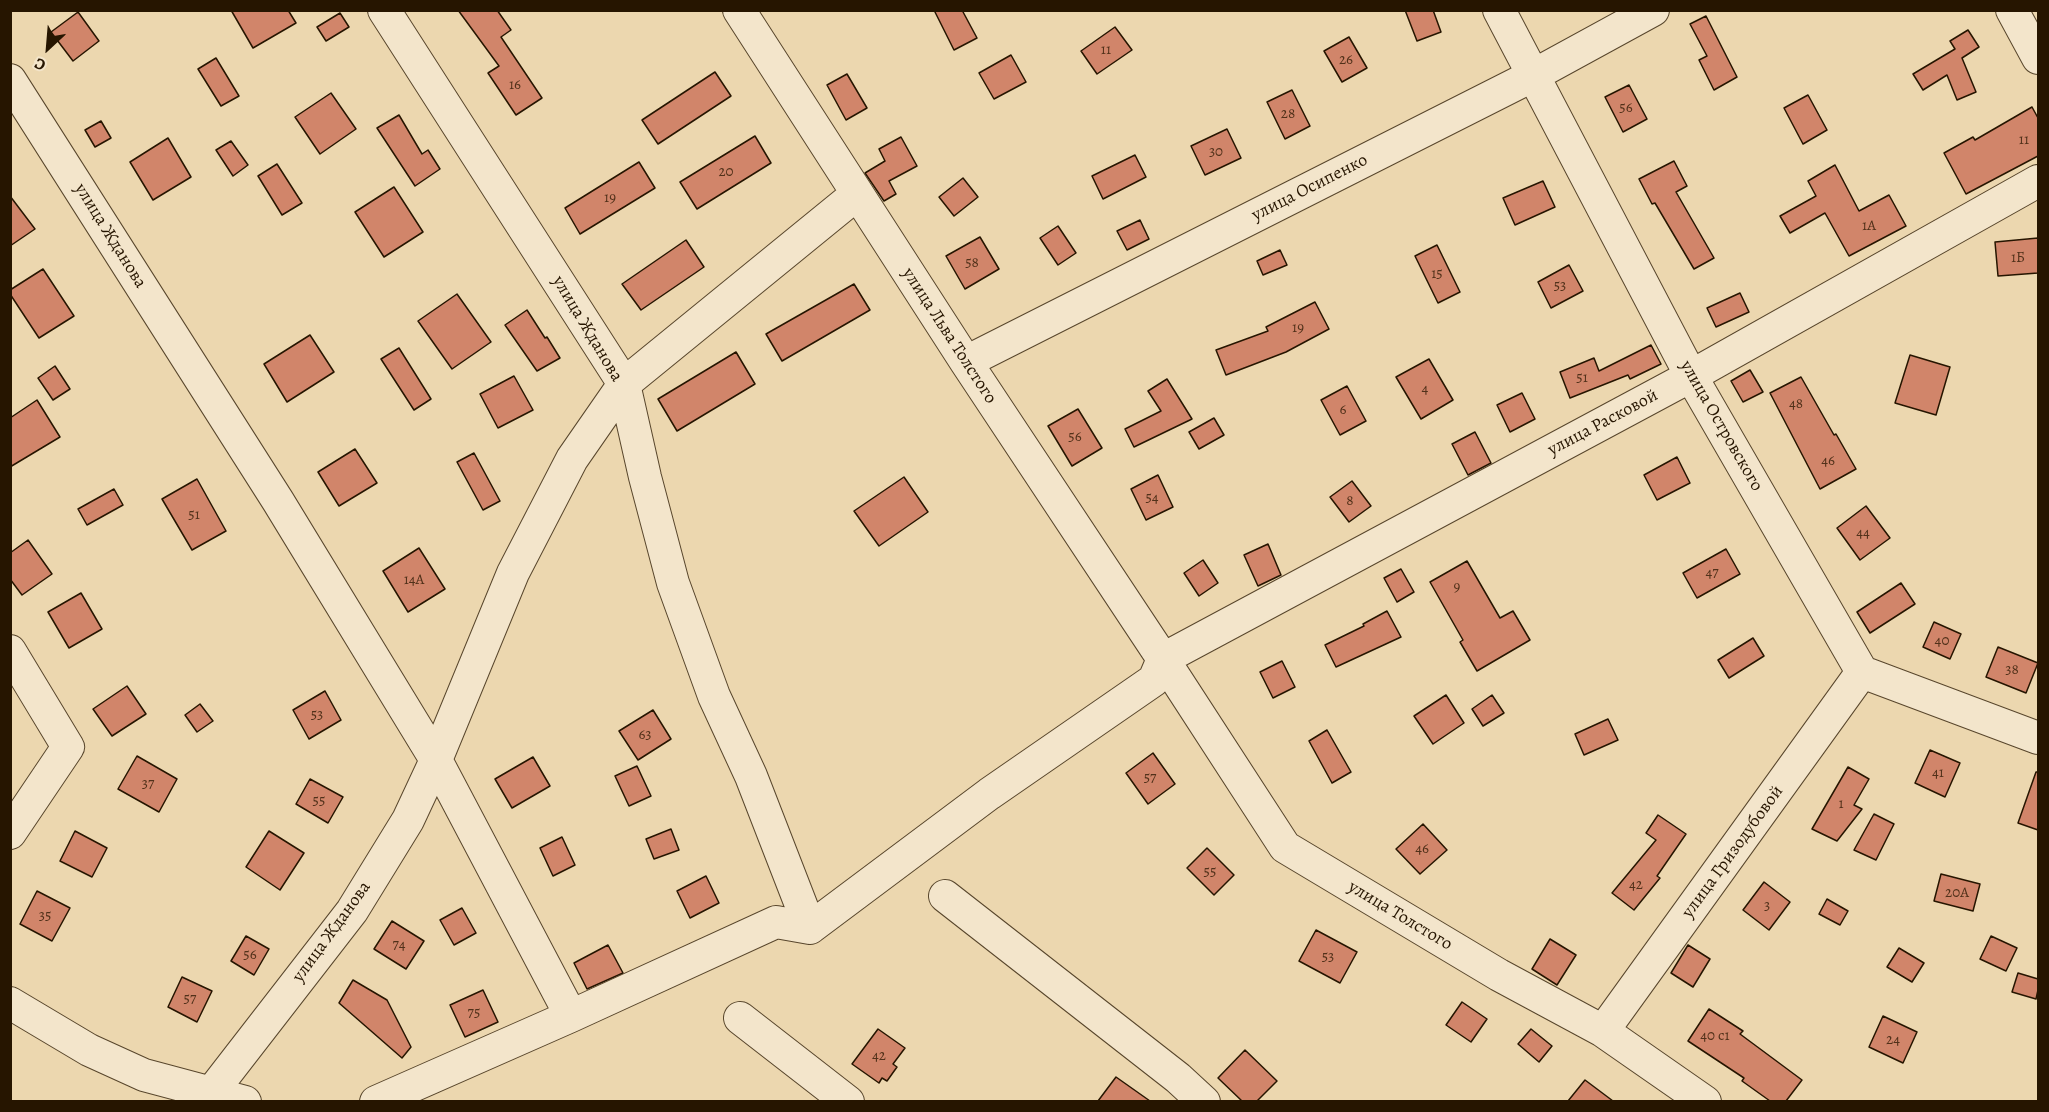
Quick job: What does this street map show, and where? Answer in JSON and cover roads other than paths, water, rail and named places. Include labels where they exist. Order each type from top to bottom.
[{"type":"street","name":"улица Жданова","points":[[213,1097],[352,911],[408,820],[436,760],[513,573],[572,459],[624,384],[384,10]]},
{"type":"street","name":"улица Льва Толстого","points":[[739,10],[966,362],[1163,658]]},
{"type":"street","name":"улица Островского","points":[[1499,10],[1691,376],[1863,672]]},
{"type":"street","name":"улица Осипенко","points":[[966,362],[1534,75],[1653,10]]},
{"type":"street","points":[[2012,10],[2038,58]]},
{"type":"street","name":"улица Жданова","points":[[10,80],[278,501],[436,760],[571,1016]]},
{"type":"street","name":"улица Расковой","points":[[1163,658],[1691,376],[2038,181]]},
{"type":"street","points":[[810,928],[751,776],[714,696],[673,583],[645,477],[624,384],[857,194]]},
{"type":"street","points":[[10,651],[68,747],[10,833]]},
{"type":"street","points":[[376,1101],[571,1016],[776,921],[810,928],[989,794],[1154,680],[1163,658]]},
{"type":"street","name":"улица Толстого","points":[[1163,658],[1285,847],[1498,975],[1603,1031],[1706,1101]]},
{"type":"street","points":[[1863,672],[2038,738]]},
{"type":"street","name":"улица Гризодубовой","points":[[1603,1031],[1863,672]]},
{"type":"street","points":[[945,897],[1178,1078],[1203,1101]]},
{"type":"street","points":[[10,1003],[89,1050],[144,1075],[213,1097],[245,1101]]},
{"type":"street","points":[[741,1018],[848,1101]]}]
